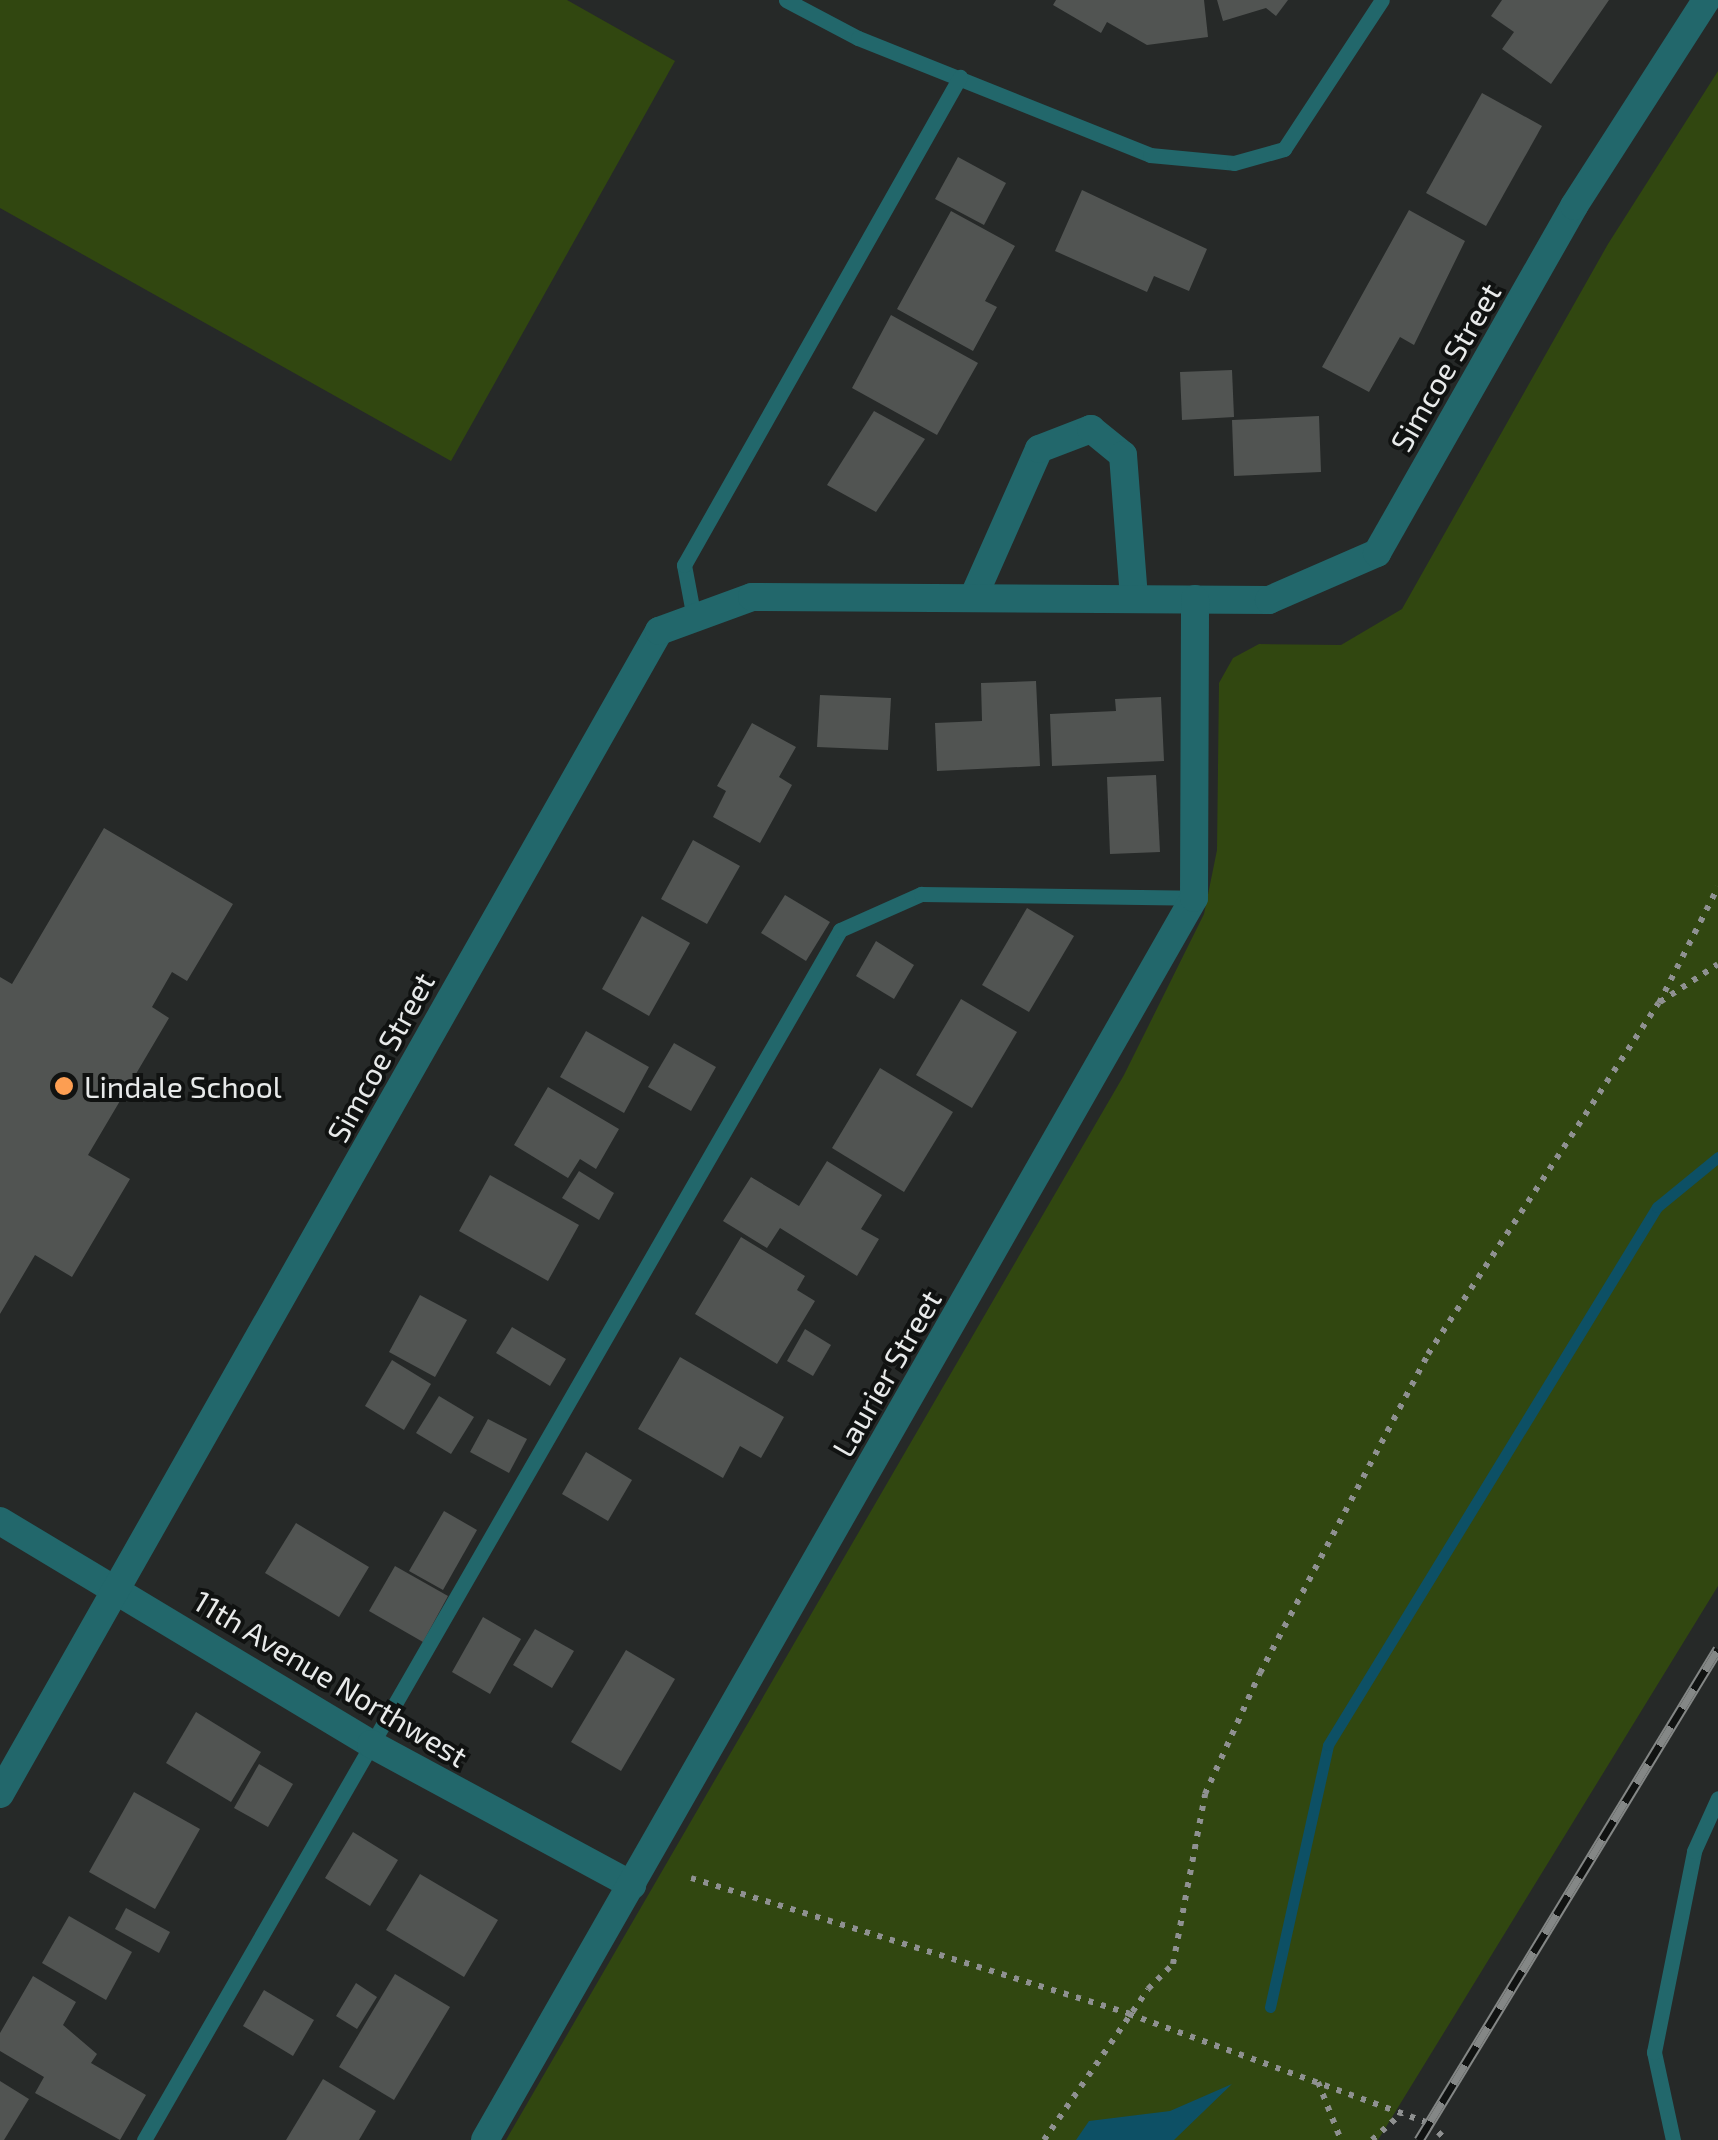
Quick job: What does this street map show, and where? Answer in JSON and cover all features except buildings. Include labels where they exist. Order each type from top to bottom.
[{"type":"street","name":"Simcoe Street","points":[[0,1794],[659,631],[752,597],[1269,600],[1377,553],[1574,206],[1698,2]]},
{"type":"street","points":[[973,598],[1039,449],[1090,429],[1123,455],[1134,598]]},
{"type":"street","name":"Laurier Street","points":[[485,2140],[1194,898],[1195,598]]},
{"type":"street","name":"11th Avenue Northwest","points":[[0,1521],[118,1587],[371,1744],[632,1885]]},
{"type":"lane","points":[[786,0],[858,38],[1150,155],[1234,163],[1284,149],[1382,0]]},
{"type":"lane","points":[[694,618],[684,566],[960,77]]},
{"type":"lane","points":[[144,2140],[840,930],[922,894],[1194,898]]},
{"type":"lane","points":[[1673,2140],[1654,2052],[1694,1851],[1718,1798]]},
{"type":"path","points":[[1044,2140],[1130,2014],[1180,1949],[1206,1794],[1260,1672],[1428,1354],[1659,1003],[1718,887]]},
{"type":"path","points":[[1659,1003],[1718,964]]},
{"type":"path","points":[[690,1878],[1130,2014],[1429,2123],[1446,2140]]},
{"type":"path","points":[[1318,2081],[1340,2140]]},
{"type":"path","points":[[1372,2140],[1402,2113]]},
{"type":"green space","points":[[0,0],[567,0],[675,61],[451,461],[0,208]]},
{"type":"green space","points":[[1718,71],[1718,1586],[1378,2140],[506,2140],[1124,1075],[1204,914],[1217,850],[1219,683],[1233,658],[1259,644],[1341,645],[1402,609],[1608,244]]},
{"type":"water","points":[[1232,2084],[1174,2140],[1076,2140],[1089,2121],[1170,2111]]},
{"type":"waterway","points":[[1270,2007],[1328,1745],[1657,1207],[1718,1157]]},
{"type":"railway","points":[[1419,2140],[1718,1649]]},
{"type":"place","name":"Lindale School","points":[[64,1086]]}]
